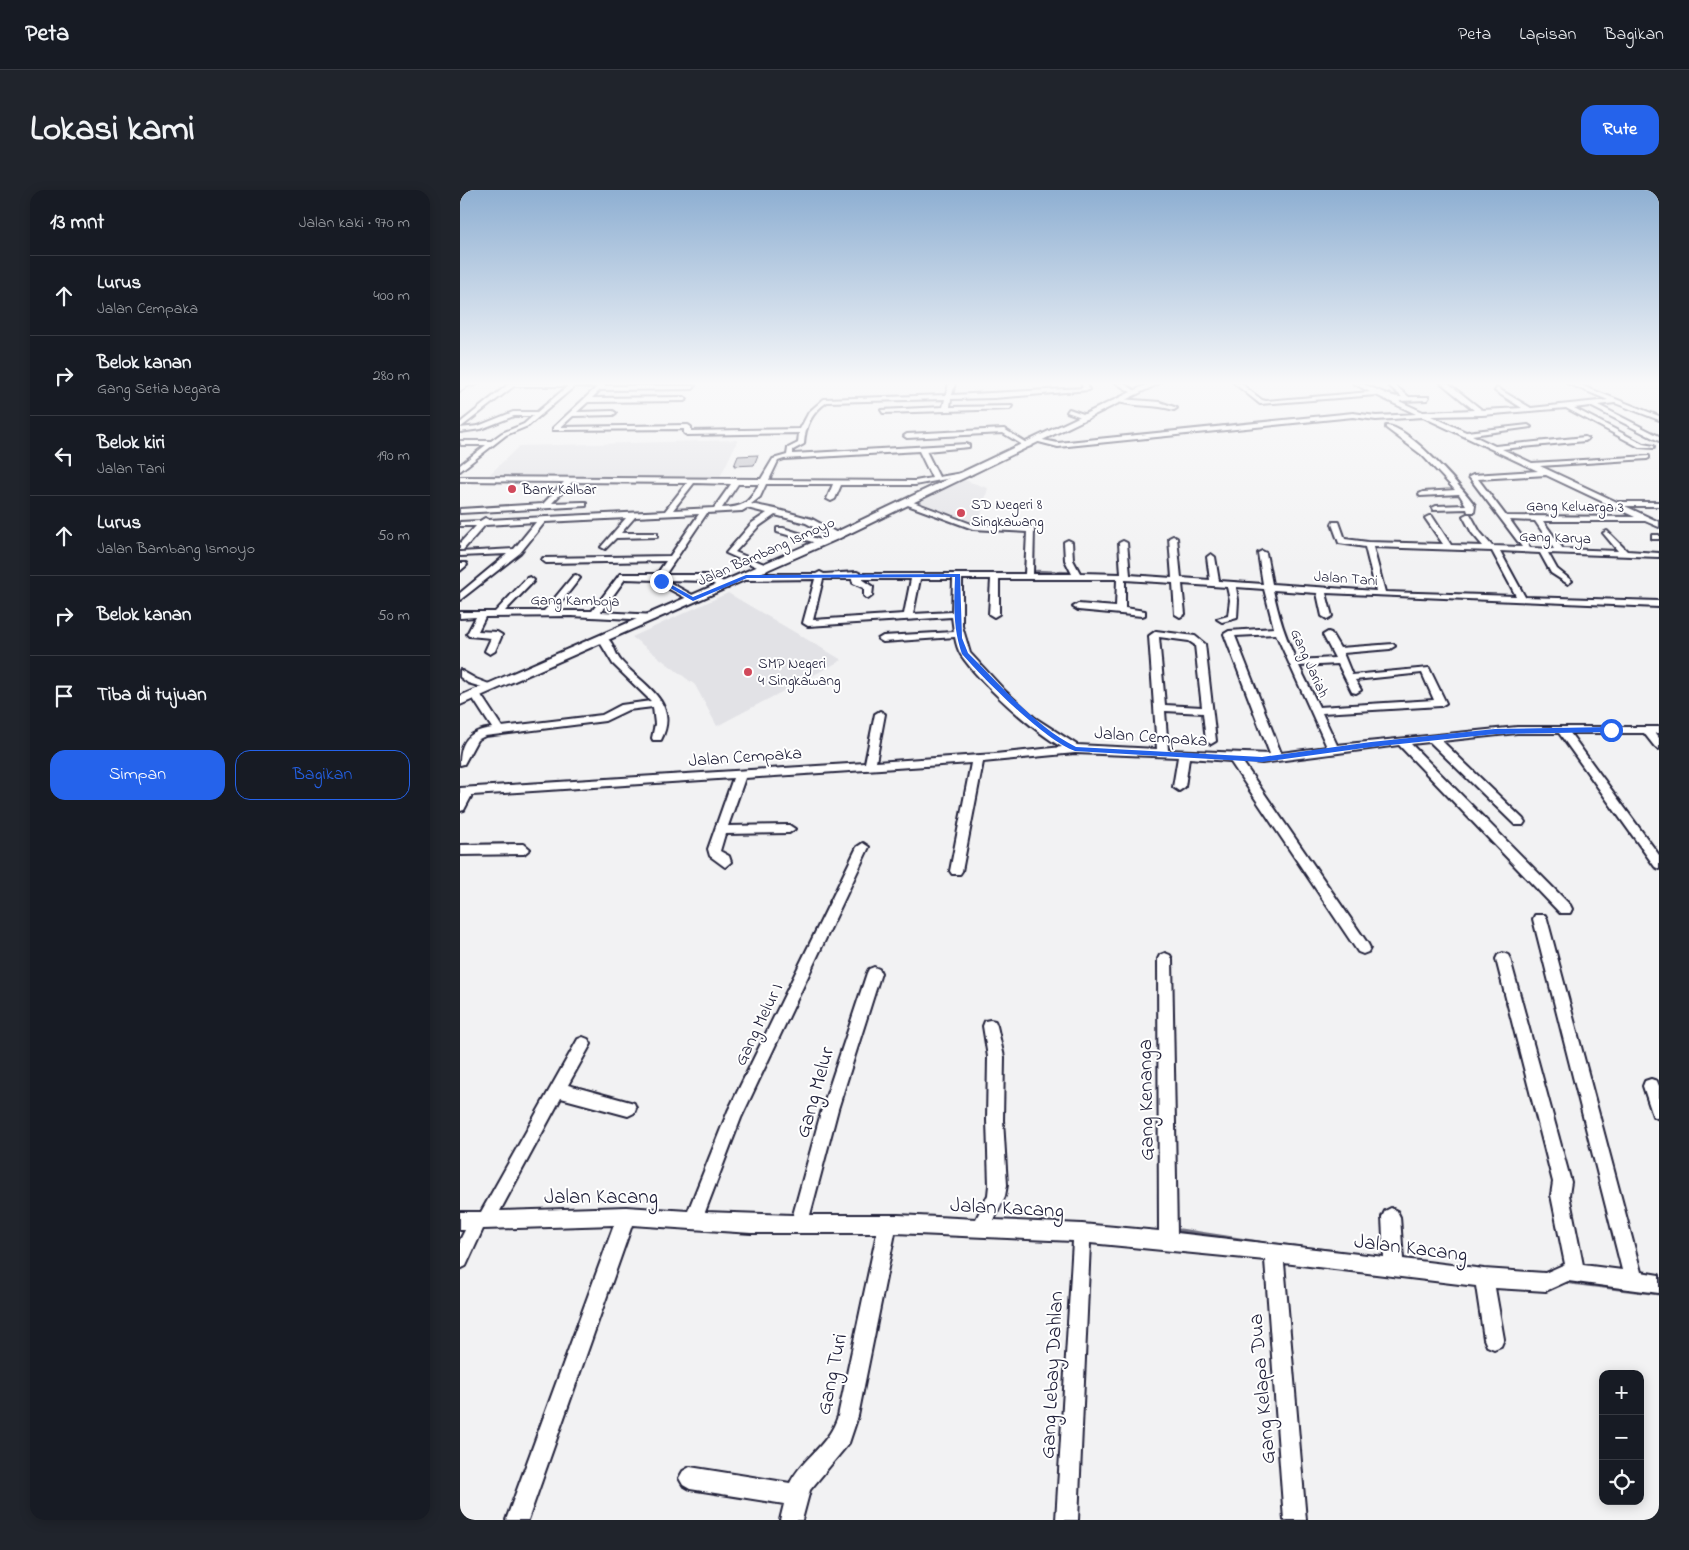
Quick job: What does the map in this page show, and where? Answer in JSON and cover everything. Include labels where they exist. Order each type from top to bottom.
[{"type":"main road","points":[[973,473],[1031,445]]},
{"type":"main road","name":"Jalan Bambang Ismoyo","points":[[460,701],[478,698],[492,687],[606,641],[652,617],[693,599],[767,572],[823,542],[973,473]]},
{"type":"main road","points":[[915,483],[928,493]]},
{"type":"street","points":[[460,469],[491,445]]},
{"type":"street","points":[[790,456],[790,449],[799,445]]},
{"type":"street","points":[[1415,445],[1425,452],[1461,492],[1470,511],[1476,533],[1492,549],[1521,597]]},
{"type":"street","points":[[1490,445],[1659,525]]},
{"type":"street","points":[[1494,447],[1516,445]]},
{"type":"street","points":[[1639,445],[1652,448]]},
{"type":"street","points":[[748,506],[757,495],[776,460],[790,456],[966,446]]},
{"type":"street","points":[[922,450],[937,480]]},
{"type":"street","points":[[1532,465],[1647,457]]},
{"type":"street","points":[[1528,550],[1473,477],[1545,472]]},
{"type":"street","points":[[460,479],[915,483],[973,473]]},
{"type":"street","points":[[545,506],[570,480]]},
{"type":"street","points":[[668,512],[692,481]]},
{"type":"street","points":[[716,509],[736,481]]},
{"type":"street","points":[[831,500],[838,482]]},
{"type":"street","points":[[1423,494],[1461,492]]},
{"type":"street","points":[[908,502],[973,527],[1031,530],[1030,574]]},
{"type":"street","points":[[460,510],[583,504]]},
{"type":"street","points":[[1614,504],[1659,504]]},
{"type":"street","points":[[460,524],[739,509],[748,506],[776,511],[815,523],[836,536]]},
{"type":"street","points":[[1436,508],[1470,511]]},
{"type":"street","points":[[460,548],[496,509]]},
{"type":"street","points":[[659,577],[705,511]]},
{"type":"street","points":[[767,572],[730,553],[756,525],[776,511]]},
{"type":"street","points":[[605,546],[633,514]]},
{"type":"street","points":[[1428,518],[1450,547]]},
{"type":"street","name":"Gang Keluarga 3","points":[[1503,518],[1622,521],[1646,519]]},
{"type":"street","points":[[1537,518],[1560,552]]},
{"type":"street","points":[[460,597],[517,551],[543,519]]},
{"type":"street","name":"Gang Karya","points":[[1336,524],[1343,542],[1369,545],[1659,555]]},
{"type":"street","points":[[780,530],[823,542]]},
{"type":"street","points":[[1607,533],[1626,554]]},
{"type":"street","points":[[614,536],[654,535]]},
{"type":"street","points":[[1173,538],[1180,614]]},
{"type":"street","points":[[1068,542],[1069,560],[1077,575]]},
{"type":"street","points":[[1120,610],[1124,577],[1124,543]]},
{"type":"street","points":[[1369,545],[1380,593]]},
{"type":"street","points":[[460,554],[517,551]]},
{"type":"street","points":[[1543,551],[1554,572],[1568,581]]},
{"type":"street","name":"Gang Jariah","points":[[1262,553],[1267,585],[1279,630],[1314,710],[1334,750]]},
{"type":"street","points":[[546,560],[671,558]]},
{"type":"street","points":[[1210,558],[1215,581]]},
{"type":"street","name":"Jalan Tani","points":[[767,572],[820,576],[915,578],[1030,574],[1178,578],[1231,584],[1321,590],[1521,597],[1658,605]]},
{"type":"street","points":[[820,576],[808,623],[957,614]]},
{"type":"street","points":[[994,576],[994,614]]},
{"type":"street","points":[[595,613],[621,577],[708,578],[725,586]]},
{"type":"street","points":[[659,577],[661,581],[693,599]]},
{"type":"street","points":[[856,577],[869,587],[868,596]]},
{"type":"street","points":[[547,613],[576,578]]},
{"type":"street","points":[[908,617],[915,578]]},
{"type":"street","points":[[958,578],[957,614],[959,634],[965,654],[988,678],[1049,734],[1075,749]]},
{"type":"street","points":[[498,614],[530,580]]},
{"type":"street","points":[[1222,619],[1232,618],[1234,611],[1231,584]]},
{"type":"street","points":[[1321,590],[1327,616]]},
{"type":"street","points":[[1078,607],[1142,613]]},
{"type":"street","name":"Gang Kamboja","points":[[462,617],[498,614],[595,613],[652,617]]},
{"type":"street","points":[[482,615],[472,634],[497,634],[490,651]]},
{"type":"street","points":[[1277,757],[1229,634],[1279,630]]},
{"type":"street","points":[[883,639],[959,634]]},
{"type":"street","points":[[1162,753],[1154,636],[1160,634],[1192,638],[1200,644],[1211,741]]},
{"type":"street","points":[[1328,634],[1356,690]]},
{"type":"street","points":[[606,641],[614,659],[658,703],[662,712],[657,738]]},
{"type":"street","points":[[1337,651],[1390,646]]},
{"type":"street","points":[[1293,663],[1342,661]]},
{"type":"street","points":[[1314,710],[1441,703],[1425,670],[1349,678]]},
{"type":"street","points":[[460,674],[472,681],[492,687]]},
{"type":"street","points":[[478,698],[498,730]]},
{"type":"street","points":[[460,761],[473,738],[498,730],[598,719],[625,707],[658,703]]},
{"type":"street","points":[[1159,708],[1208,710]]},
{"type":"street","points":[[871,761],[880,714]]},
{"type":"street","points":[[1561,729],[1659,864]]},
{"type":"street","name":"Jalan Cempaka","points":[[465,791],[740,773],[871,761],[978,758],[1063,752],[1075,749],[1235,759],[1277,757],[1402,741],[1510,730],[1653,730]]},
{"type":"street","points":[[1653,730],[1659,745]]},
{"type":"street","points":[[1433,738],[1519,822]]},
{"type":"street","points":[[1402,741],[1565,909]]},
{"type":"street","points":[[1179,787],[1184,756]]},
{"type":"street","points":[[956,871],[978,758]]},
{"type":"street","points":[[1235,759],[1363,948]]},
{"type":"street","points":[[725,862],[725,859],[714,853],[714,849],[740,773]]},
{"type":"street","points":[[460,806],[465,791]]},
{"type":"street","points":[[727,830],[789,829]]},
{"type":"street","name":"Gang Melur I","points":[[693,1220],[734,1116],[863,847]]},
{"type":"street","points":[[460,850],[524,849]]},
{"type":"street","points":[[1540,919],[1634,1282]]},
{"type":"street","name":"Gang Kenanga","points":[[1165,959],[1168,1241]]},
{"type":"street","points":[[1503,959],[1562,1182],[1560,1194],[1576,1273]]},
{"type":"street","name":"Gang Melur","points":[[799,1225],[830,1109],[874,973]]},
{"type":"street","points":[[982,1229],[996,1196],[998,1184],[995,1120],[996,1058],[990,1026]]},
{"type":"street","points":[[460,1260],[583,1044]]},
{"type":"street","points":[[1651,1086],[1659,1111]]},
{"type":"street","points":[[558,1090],[628,1108]]},
{"type":"street","points":[[517,1520],[626,1216]]},
{"type":"street","name":"Jalan Kacang","points":[[460,1221],[626,1216],[799,1225],[888,1224],[1082,1233],[1274,1254],[1394,1262],[1484,1278],[1552,1278],[1562,1272],[1659,1284]]},
{"type":"street","points":[[1391,1217],[1394,1262]]},
{"type":"street","name":"Gang Turi","points":[[791,1520],[796,1495],[802,1482],[842,1436],[848,1416],[888,1224]]},
{"type":"street","name":"Gang Lebay Dahlan","points":[[1067,1520],[1082,1233]]},
{"type":"street","name":"Gang Kelapa Dua","points":[[1274,1254],[1295,1520]]},
{"type":"street","points":[[1484,1278],[1494,1339]]},
{"type":"street","points":[[690,1478],[796,1495]]},
{"type":"shaded area","points":[[736,445],[720,477],[487,477],[519,446]]},
{"type":"shaded area","name":"SD Negeri 8 Singkawang","points":[[964,480],[988,488],[979,523],[973,527],[915,502]]},
{"type":"shaded area","name":"SMP Negeri 4 Singkawang","points":[[728,593],[842,660],[717,726],[695,685],[632,637]]},
{"type":"building","points":[[758,455],[754,465],[734,466],[738,456]]},
{"type":"waterway","points":[[1031,573],[1037,571],[1104,574]]},
{"type":"waterway","points":[[1137,576],[1153,577]]},
{"type":"waterway","points":[[1215,581],[1266,584]]},
{"type":"waterway","points":[[1522,597],[1605,600]]},
{"type":"waterway","points":[[1180,1231],[1259,1243]]},
{"type":"waterway","points":[[1275,1245],[1336,1252]]},
{"type":"waterway","points":[[1563,1281],[1659,1293]]},
{"type":"place","name":"Bank Kalbar","points":[[512,489]]},
{"type":"place","name":"SD Negeri 8 Singkawang","points":[[961,513]]},
{"type":"place","name":"SMP Negeri 4 Singkawang","points":[[748,672]]},
{"type":"route","points":[[661,581],[693,599],[746,577],[958,576],[959,638],[965,654],[1014,704],[1049,734],[1075,749],[1262,759],[1371,744],[1495,731],[1611,730]]}]
